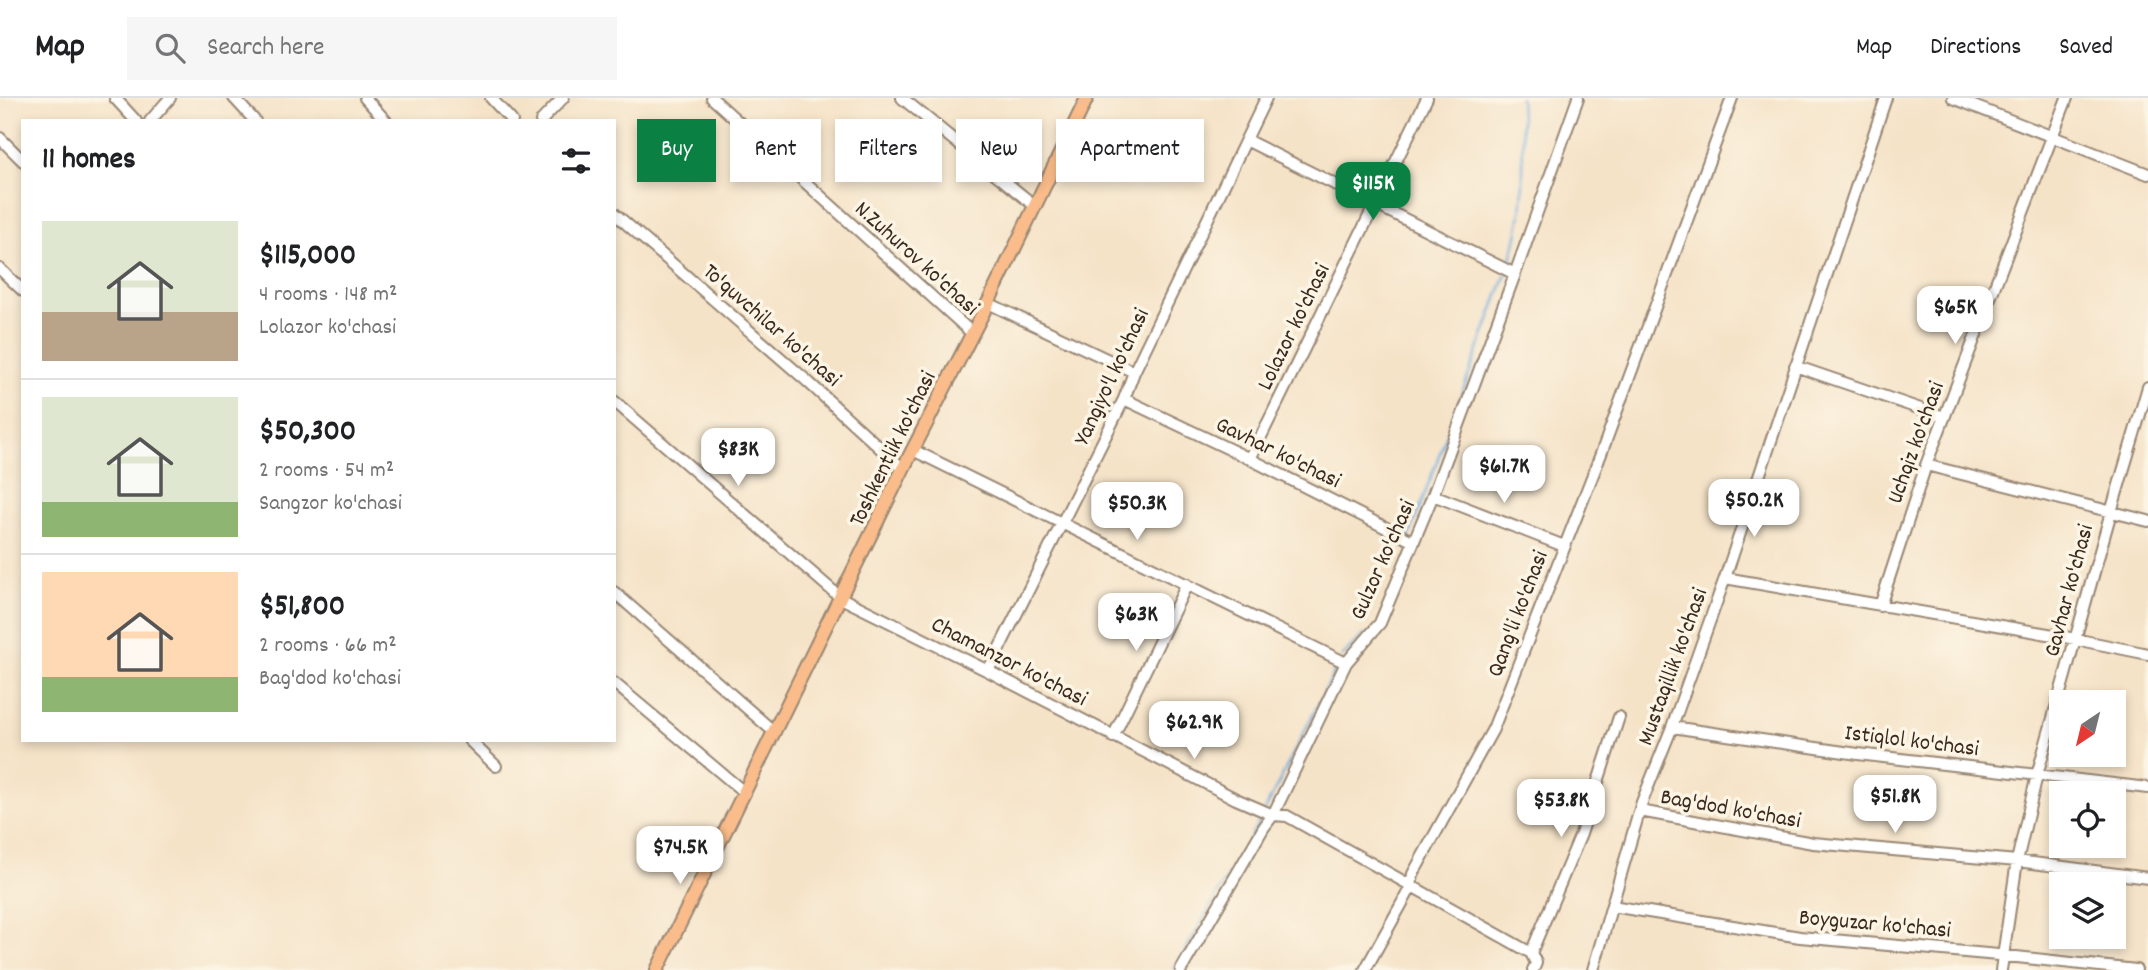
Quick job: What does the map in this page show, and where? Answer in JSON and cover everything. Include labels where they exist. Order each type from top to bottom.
[{"type":"main road","name":"Toshkentlik ko'chasi","points":[[657,970],[1087,98]]},
{"type":"street","points":[[115,98],[134,119]]},
{"type":"street","points":[[152,119],[170,98]]},
{"type":"street","points":[[233,98],[252,119]]},
{"type":"street","points":[[365,98],[384,119]]},
{"type":"street","points":[[491,98],[510,119]]},
{"type":"street","points":[[543,119],[563,98]]},
{"type":"street","name":"N.Zuhurov ko'chasi","points":[[712,98],[972,333]]},
{"type":"street","points":[[902,98],[1035,206]]},
{"type":"street","name":"Yangiyo'l ko'chasi","points":[[988,671],[1124,399],[1134,372],[1266,98]]},
{"type":"street","name":"Lolazor ko'chasi","points":[[1250,459],[1427,98]]},
{"type":"street","name":"Gulzor ko'chasi","points":[[1181,970],[1273,815],[1346,663],[1380,623],[1433,495],[1578,98]]},
{"type":"street","name":"Qang'li ko'chasi","points":[[1365,970],[1411,887],[1413,874],[1493,729],[1601,454],[1732,98]]},
{"type":"street","name":"Mustaqillik ko'chasi","points":[[1593,970],[1640,811],[1725,578],[1886,98]]},
{"type":"street","points":[[1953,98],[2148,174]]},
{"type":"street","name":"Uchqiz ko'chasi","points":[[1880,606],[1926,465],[2067,98]]},
{"type":"street","points":[[0,138],[21,159]]},
{"type":"street","points":[[1246,140],[1515,274]]},
{"type":"street","name":"To'quvchilar ko'chasi","points":[[616,215],[807,381],[903,469]]},
{"type":"street","points":[[0,269],[21,289]]},
{"type":"street","points":[[988,303],[1134,372]]},
{"type":"street","points":[[1795,366],[1944,417]]},
{"type":"street","name":"Gavhar ko'chasi","points":[[2001,970],[2017,860],[2038,775],[2110,512],[2148,387]]},
{"type":"street","name":"Gavhar ko'chasi","points":[[1124,399],[1414,542]]},
{"type":"street","name":"Chamanzor ko'chasi","points":[[616,403],[841,598],[1236,799],[1273,815],[1287,817],[1531,953]]},
{"type":"street","points":[[913,450],[1346,663]]},
{"type":"street","points":[[1926,465],[2148,521]]},
{"type":"street","points":[[1433,495],[1564,545]]},
{"type":"street","points":[[1725,578],[2148,654]]},
{"type":"street","points":[[1113,737],[1187,584]]},
{"type":"street","points":[[616,594],[773,731]]},
{"type":"street","points":[[616,685],[745,793]]},
{"type":"street","name":"Mustaqillik ko'chasi","points":[[1533,970],[1536,963],[1531,953],[1581,834],[1619,717]]},
{"type":"street","name":"Istiqlol ko'chasi","points":[[1672,727],[1858,754],[2148,788]]},
{"type":"street","points":[[471,742],[496,765]]},
{"type":"street","name":"Bag'dod ko'chasi","points":[[1640,811],[1813,844],[2017,860],[2148,878]]},
{"type":"street","name":"Boyguzar ko'chasi","points":[[1612,906],[1800,937],[2136,970]]},
{"type":"waterway","points":[[1508,268],[1515,246],[1522,204],[1520,98]]},
{"type":"waterway","points":[[1409,537],[1506,274]]},
{"type":"waterway","points":[[1342,657],[1364,634]]},
{"type":"waterway","points":[[1265,810],[1339,663]]},
{"type":"waterway","points":[[1174,970],[1262,816]]}]
